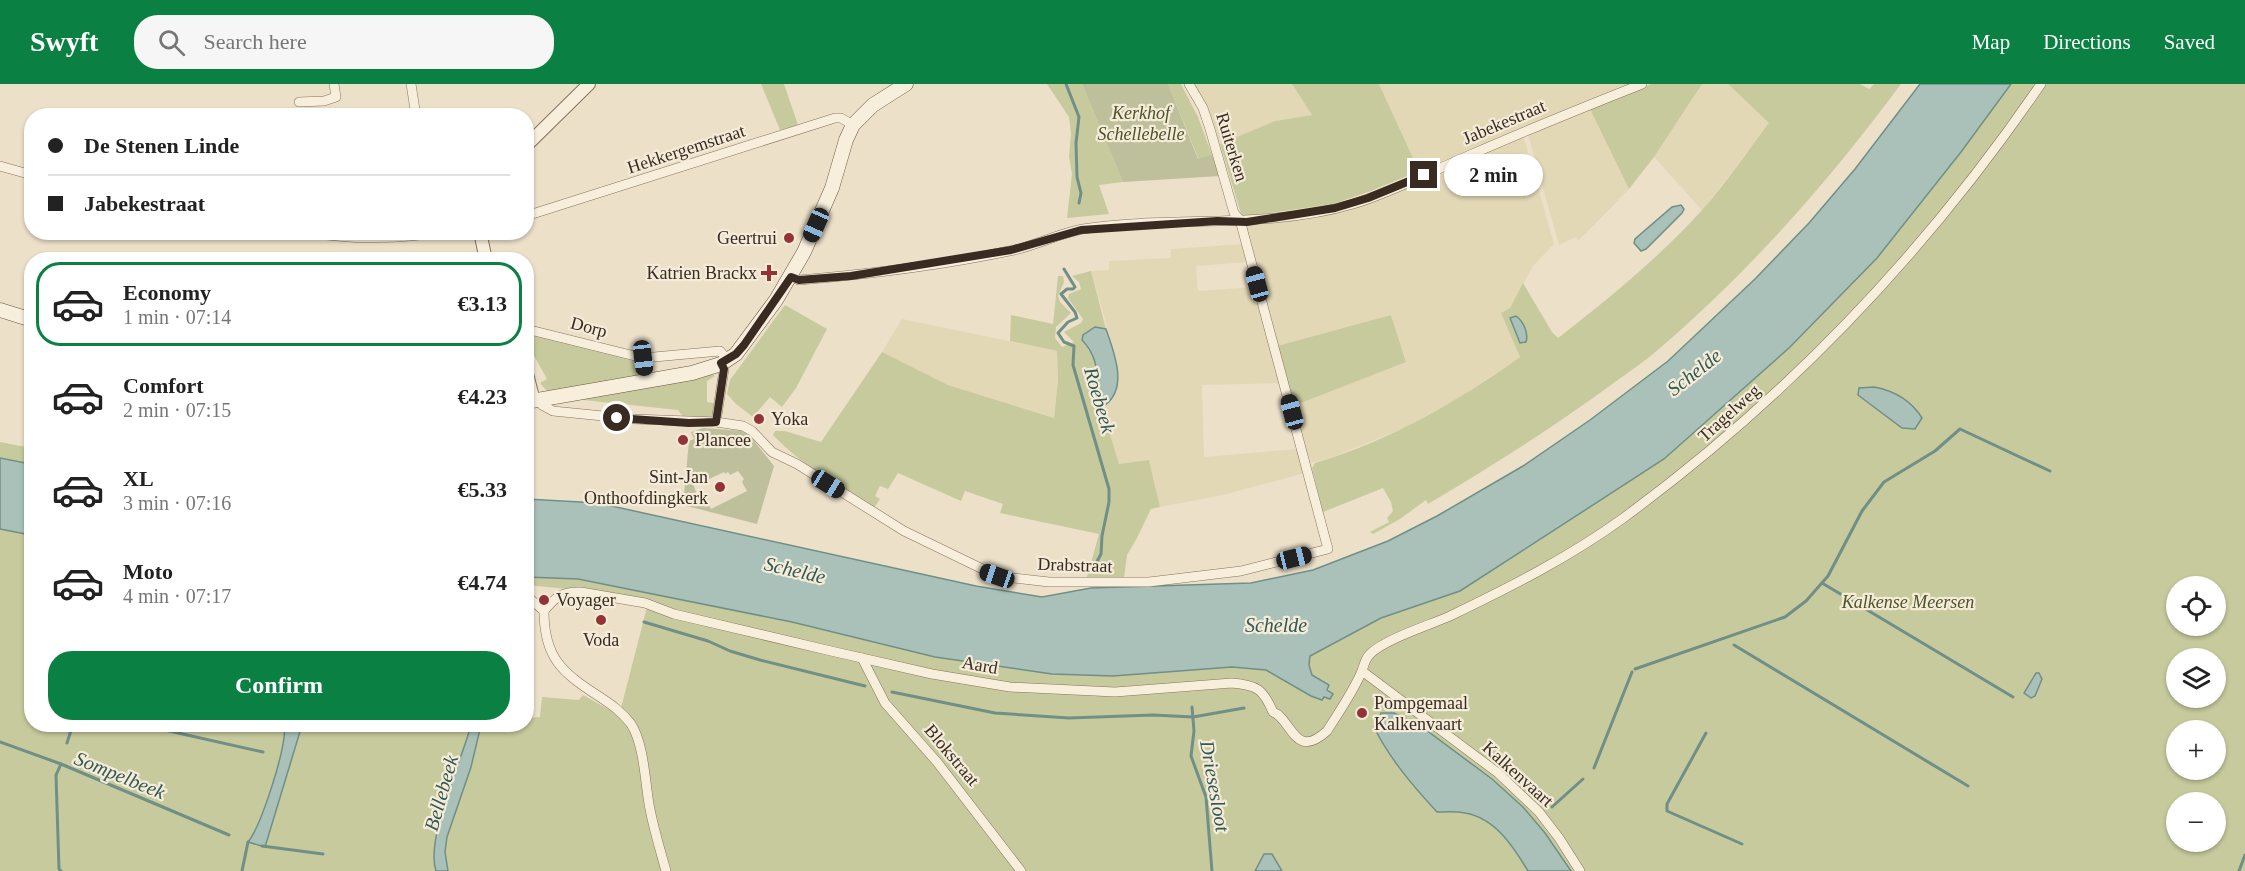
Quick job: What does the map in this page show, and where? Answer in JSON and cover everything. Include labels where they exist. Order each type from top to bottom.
[{"type":"main road","points":[[534,401],[693,373],[725,362],[744,345],[791,277],[820,216],[854,125],[873,105],[906,84]]},
{"type":"main road","points":[[0,310],[24,318]]},
{"type":"street","points":[[299,102],[324,101],[336,97],[334,84]]},
{"type":"street","points":[[411,84],[415,108]]},
{"type":"street","points":[[534,138],[589,84]]},
{"type":"street","name":"Ruiterken","points":[[1189,84],[1203,108],[1234,213],[1240,220],[1328,549]]},
{"type":"street","name":"Jabekestraat","points":[[791,277],[799,280],[832,278],[908,267],[1025,247],[1081,230],[1240,220],[1247,222],[1354,204],[1524,131],[1642,84]]},
{"type":"street","name":"Tragelweg","points":[[1362,671],[1365,660],[1371,653],[1521,581],[1569,554],[1620,520],[1706,455],[1804,368],[1855,316],[1937,222],[1983,164],[2041,84]]},
{"type":"street","name":"Hekkergemstraat","points":[[534,213],[836,118],[841,118],[854,125]]},
{"type":"street","points":[[0,166],[24,173]]},
{"type":"street","name":"Dorp","points":[[534,331],[643,358],[720,351],[725,362]]},
{"type":"street","points":[[643,358],[646,381]]},
{"type":"street","points":[[534,401],[553,411],[633,419],[716,422],[725,362]]},
{"type":"street","name":"Drabstraat","points":[[716,422],[743,426],[752,431],[772,452],[797,464],[904,531],[997,576],[1049,582],[1149,582],[1241,570],[1328,549]]},
{"type":"street","name":"Aard","points":[[544,611],[558,596],[581,592],[645,603],[687,617],[862,658],[983,683],[1036,690],[1115,692],[1232,682],[1244,684],[1256,687],[1266,697],[1273,712],[1281,716],[1293,736],[1303,740],[1315,740],[1327,731],[1362,671]]},
{"type":"street","points":[[534,602],[544,611],[545,634],[554,659],[562,670],[618,710],[632,726],[639,743],[649,806],[666,871]]},
{"type":"street","name":"Blokstraat","points":[[862,658],[885,703],[950,779],[1021,871]]},
{"type":"street","name":"Kalkenvaart","points":[[1362,671],[1505,779],[1539,812],[1580,871]]},
{"type":"shaded area","points":[[1194,84],[1292,84],[1312,115],[1275,121],[1220,144],[1210,114]]},
{"type":"shaded area","points":[[1379,84],[1628,84],[1419,171]]},
{"type":"shaded area","points":[[1702,84],[1728,84],[1770,123],[1702,210],[1654,157]]},
{"type":"shaded area","points":[[1590,109],[1629,189],[1578,241],[1576,237],[1559,245],[1528,134]]},
{"type":"shaded area","points":[[1523,135],[1554,244],[1533,266],[1510,308],[1520,357],[1455,400],[1406,427],[1333,457],[1311,463],[1293,406],[1406,361],[1391,315],[1277,346],[1245,225],[1327,213]]},
{"type":"shaded area","points":[[1244,244],[1248,262],[1196,266],[1198,291],[1255,287],[1280,383],[1202,385],[1204,457],[1297,449],[1305,473],[1223,495],[1160,507],[1149,460],[1119,465],[1102,407],[1108,404],[1117,361],[1091,271],[1109,270],[1109,261],[1170,258],[1171,249]]},
{"type":"shaded area","points":[[902,319],[1057,351],[1058,380],[1054,418],[948,385],[882,352]]},
{"type":"green space","points":[[761,84],[784,84],[798,125],[780,130]]},
{"type":"green space","points":[[1047,84],[1082,84],[1123,182],[1099,185],[1109,214],[1067,218],[1072,174],[1069,157],[1071,134],[1069,117]]},
{"type":"green space","name":"Kerkhof Schellebelle","points":[[1082,84],[1168,84],[1198,159],[1212,155],[1220,176],[1123,182]]},
{"type":"green space","points":[[1168,84],[1181,84],[1198,117],[1212,155],[1199,160]]},
{"type":"green space","points":[[1292,84],[1379,84],[1419,171],[1333,204],[1242,217],[1220,144],[1275,121],[1312,115]]},
{"type":"green space","points":[[1651,84],[1702,84],[1654,157],[1629,189],[1590,109]]},
{"type":"green space","points":[[1728,84],[1860,84],[1869,89],[1874,84],[1901,84],[1846,155],[1757,256],[1693,319],[1643,362],[1569,415],[1500,460],[1428,504],[1426,500],[1400,519],[1373,534],[1370,532],[1389,522],[1387,518],[1393,511],[1383,488],[1323,512],[1312,468],[1315,463],[1396,432],[1422,419],[1520,357],[1501,313],[1510,308],[1523,283],[1552,332],[1558,338],[1633,277],[1686,227],[1720,189],[1769,123]]},
{"type":"green space","name":"Kalkense Meersen","points":[[2011,84],[2245,84],[2245,871],[0,871],[0,529],[24,534],[24,732],[534,732],[534,717],[540,717],[542,697],[579,700],[583,695],[615,713],[620,712],[647,607],[607,593],[534,586],[534,577],[578,579],[792,622],[935,657],[1052,674],[1113,676],[1232,667],[1267,670],[1300,690],[1323,697],[1328,692],[1329,685],[1312,675],[1308,665],[1310,656],[1381,618],[1460,591],[1664,459],[1961,152]]},
{"type":"green space","points":[[1091,271],[1106,329],[1095,327],[1082,340],[1096,362],[1099,398],[1119,464],[1149,460],[1160,507],[1151,509],[1127,555],[1124,578],[1087,577],[1099,534],[1000,513],[1003,504],[965,491],[961,501],[898,473],[888,489],[880,486],[875,496],[880,499],[874,508],[808,465],[773,435],[775,431],[785,431],[821,442],[882,352],[948,385],[1054,418],[1058,380],[1057,351],[1010,341],[1011,315],[1053,324],[1058,276],[1063,276],[1064,282],[1058,296],[1060,302],[1071,313],[1056,327],[1055,338],[1062,347],[1074,342],[1064,332],[1081,323],[1083,319],[1068,298],[1069,294],[1081,289],[1079,282],[1072,276]]},
{"type":"green space","points":[[785,305],[827,329],[796,388],[782,407],[770,397],[753,417],[727,394],[730,380]]},
{"type":"green space","points":[[1391,315],[1406,362],[1293,406],[1277,346]]},
{"type":"green space","points":[[534,336],[638,362],[640,377],[547,391],[540,383],[547,379],[534,356]]},
{"type":"green space","points":[[712,374],[715,376],[707,381],[707,402],[714,403],[713,416],[708,419],[684,418],[678,410],[583,400],[584,397]]},
{"type":"green space","points":[[703,428],[743,431],[750,436],[774,466],[757,524],[683,505],[689,441],[694,439],[691,432]],"holes":[[[738,471],[744,479],[742,482],[747,491],[711,509],[709,505],[706,507],[703,501],[699,500],[693,484],[705,477],[707,480],[724,472],[730,475]]]},
{"type":"green space","points":[[0,442],[24,447],[24,463],[0,458]]},
{"type":"water","name":"Schelde","points":[[1920,84],[2011,84],[1961,152],[1877,258],[1789,348],[1664,459],[1460,591],[1381,618],[1310,656],[1309,665],[1312,675],[1329,685],[1327,690],[1333,694],[1330,699],[1324,697],[1322,700],[1311,696],[1266,670],[1232,667],[1113,676],[1052,674],[935,657],[792,622],[578,579],[534,577],[534,499],[598,503],[976,586],[1042,597],[1091,588],[1251,583],[1313,570],[1388,541],[1437,516],[1523,466],[1590,420],[1668,361],[1755,279],[1809,223],[1855,169]]},
{"type":"water","points":[[1681,205],[1684,209],[1682,213],[1646,249],[1641,251],[1634,243],[1635,239],[1672,207]]},
{"type":"water","points":[[1516,316],[1525,327],[1526,342],[1520,343],[1510,318]]},
{"type":"water","points":[[1095,327],[1106,329],[1118,371],[1116,391],[1111,400],[1102,407],[1093,356],[1082,340],[1083,335]]},
{"type":"water","points":[[1874,387],[1896,394],[1913,406],[1922,418],[1915,429],[1902,428],[1858,395],[1859,388]]},
{"type":"water","points":[[0,458],[24,463],[24,534],[0,529]]},
{"type":"water","points":[[2036,673],[2039,673],[2042,679],[2035,696],[2031,698],[2024,693]]},
{"type":"water","points":[[1381,713],[1394,713],[1422,727],[1492,779],[1523,807],[1545,833],[1571,871],[1528,871],[1502,834],[1485,821],[1462,812],[1437,812],[1402,771],[1380,738],[1374,727]]},
{"type":"water","points":[[284,732],[300,732],[265,847],[248,842],[260,820],[272,785]]},
{"type":"water","points":[[469,732],[479,732],[471,767],[447,837],[445,852],[448,871],[436,871],[434,857],[440,820]]},
{"type":"water","points":[[1264,854],[1272,854],[1282,871],[1255,871]]},
{"type":"waterway","name":"Roebeek","points":[[1066,84],[1079,117],[1076,143],[1077,177],[1081,193],[1079,203]]},
{"type":"waterway","name":"Roebeek","points":[[1064,269],[1075,287],[1061,294],[1077,318],[1068,322],[1058,333],[1064,342],[1074,346],[1073,365],[1109,489],[1101,554],[1093,569]]},
{"type":"waterway","points":[[1635,669],[1785,617],[1806,601],[1828,576],[1862,511],[1884,482],[1935,451],[1960,429],[2050,471]]},
{"type":"waterway","points":[[1822,583],[2013,697]]},
{"type":"waterway","points":[[644,622],[708,641],[730,651],[760,660],[865,686]]},
{"type":"waterway","points":[[1734,645],[1968,786]]},
{"type":"waterway","points":[[1594,768],[1632,672]]},
{"type":"waterway","points":[[892,692],[995,713],[1069,718],[1153,715],[1193,717],[1244,708]]},
{"type":"waterway","name":"Driesesloot","points":[[1192,707],[1194,731],[1191,756],[1206,797],[1212,871]]},
{"type":"waterway","name":"Sompelbeek","points":[[67,743],[70,732]]},
{"type":"waterway","points":[[174,732],[263,752]]},
{"type":"waterway","points":[[1706,733],[1667,804],[1667,811],[1742,844]]},
{"type":"waterway","name":"Sompelbeek","points":[[0,742],[61,764],[229,835]]},
{"type":"waterway","points":[[61,764],[56,775],[59,869],[61,871]]},
{"type":"waterway","points":[[1552,807],[1583,779]]},
{"type":"waterway","points":[[242,871],[248,842]]},
{"type":"waterway","name":"Sompelbeek","points":[[262,846],[323,854]]},
{"type":"waterway","points":[[2239,871],[2245,855]]},
{"type":"place","name":"Geertrui","points":[[789,238]]},
{"type":"place","name":"Katrien Brackx","points":[[769,273]]},
{"type":"place","name":"Yoka","points":[[759,419]]},
{"type":"place","name":"Plancee","points":[[683,440]]},
{"type":"place","name":"Sint-Jan Onthoofdingkerk","points":[[720,487]]},
{"type":"place","name":"Voyager","points":[[544,600]]},
{"type":"place","name":"Voda","points":[[601,620]]},
{"type":"place","name":"Pompgemaal Kalkenvaart","points":[[1362,713]]},
{"type":"route","points":[[617,418],[689,423],[716,422],[724,369],[721,363],[736,354],[744,345],[791,277],[799,280],[851,276],[933,264],[1025,247],[1081,230],[1113,226],[1240,220],[1247,222],[1294,215],[1354,204],[1424,175]]},
{"type":"water label","name":"Bellebeek","points":[[441,793]]}]
